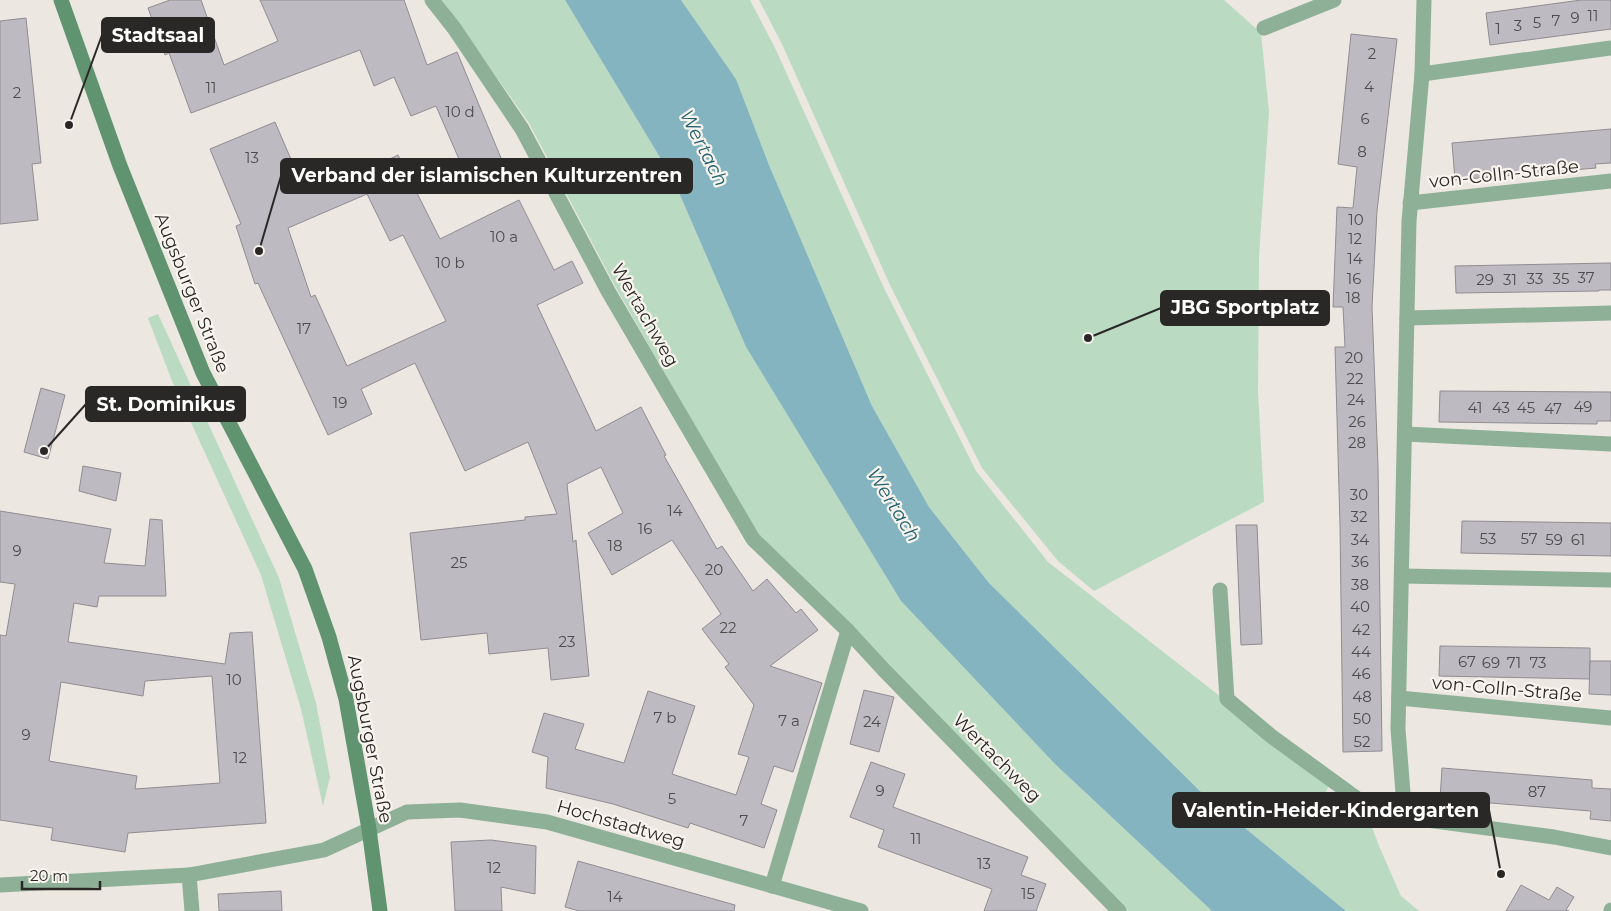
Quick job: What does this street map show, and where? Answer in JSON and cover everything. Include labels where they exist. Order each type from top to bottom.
[{"type":"main road","name":"Augsburger Straße","points":[[62,0],[120,166],[203,372],[305,569],[329,637],[346,699],[369,829],[380,911]]},
{"type":"street","name":"Wertachweg","points":[[432,0],[454,28],[522,129],[608,291],[754,538],[848,631],[882,669],[1119,911]]},
{"type":"street","points":[[1264,28],[1334,0]]},
{"type":"street","name":"von-Colln-Straße","points":[[1412,818],[1403,794],[1398,729],[1410,203],[1422,74],[1424,0]]},
{"type":"street","points":[[1422,74],[1608,48]]},
{"type":"street","name":"von-Colln-Straße","points":[[1410,203],[1606,182]]},
{"type":"street","points":[[1407,318],[1605,313]]},
{"type":"street","points":[[1404,434],[1611,444]]},
{"type":"street","points":[[1402,576],[1607,580]]},
{"type":"street","points":[[1220,590],[1227,699],[1271,736],[1366,804],[1412,818],[1554,837],[1611,848]]},
{"type":"street","points":[[772,886],[848,631]]},
{"type":"street","name":"von-Colln-Straße","points":[[1399,698],[1611,718]]},
{"type":"street","name":"Hochstadtweg","points":[[0,886],[189,875],[324,850],[407,812],[460,810],[547,822],[861,911]]},
{"type":"street","points":[[189,875],[192,911]]},
{"type":"green space","points":[[442,0],[565,0],[673,179],[746,347],[901,601],[1055,764],[1212,911],[1123,911],[757,535],[615,286],[529,123]]},
{"type":"green space","points":[[681,0],[750,0],[776,50],[883,286],[976,471],[1048,562],[1330,782],[1322,802],[1352,820],[1365,808],[1401,896],[1419,911],[1346,911],[1200,791],[989,583],[929,507],[872,406],[769,165],[736,79]]},
{"type":"green space","points":[[759,0],[1224,0],[1261,33],[1269,112],[1259,256],[1258,391],[1264,502],[1094,591],[1058,561],[982,468],[890,285],[782,44]]},
{"type":"green space","points":[[158,314],[279,578],[316,703],[330,777],[323,806],[301,709],[261,575],[172,381],[148,318]]},
{"type":"water","name":"Wertach","points":[[565,0],[681,0],[736,79],[769,165],[872,406],[929,507],[989,583],[1200,791],[1346,911],[1212,911],[1055,764],[901,601],[746,347],[673,179]]},
{"type":"building","points":[[170,0],[201,0],[224,65],[278,41],[260,0],[404,0],[427,65],[457,52],[501,158],[465,173],[436,106],[411,116],[394,77],[374,86],[360,50],[191,113],[169,53],[165,55],[148,8]]},
{"type":"building","points":[[1581,0],[1611,0],[1611,29],[1490,45],[1486,13]]},
{"type":"building","points":[[26,18],[41,163],[32,164],[38,220],[0,224],[0,21]]},
{"type":"building","points":[[1351,34],[1397,39],[1377,211],[1372,307],[1378,466],[1382,751],[1343,752],[1335,347],[1345,347],[1343,307],[1333,307],[1337,207],[1353,208],[1357,167],[1338,164]]},
{"type":"building","points":[[275,122],[302,185],[336,171],[341,183],[398,155],[440,239],[519,200],[554,270],[572,261],[583,283],[537,305],[596,431],[641,407],[666,455],[664,456],[717,549],[722,546],[753,591],[767,579],[796,613],[801,609],[818,630],[770,666],[822,683],[793,772],[774,766],[761,804],[777,810],[764,848],[690,823],[688,828],[613,804],[546,788],[548,757],[532,752],[544,713],[584,724],[575,749],[624,763],[648,691],[695,706],[672,774],[736,795],[749,757],[738,754],[754,705],[725,667],[729,664],[702,629],[721,614],[672,540],[612,575],[588,533],[623,513],[601,467],[567,484],[573,542],[576,540],[589,676],[551,680],[548,648],[489,654],[487,633],[421,640],[410,533],[525,520],[525,517],[557,514],[528,442],[465,471],[415,363],[361,389],[372,414],[328,435],[258,283],[255,284],[236,226],[241,224],[210,149]],"holes":[[[367,194],[390,241],[403,235],[446,321],[347,366],[315,295],[311,297],[288,228]]]},
{"type":"building","points":[[1611,129],[1611,163],[1595,164],[1596,168],[1455,180],[1452,143]]},
{"type":"building","points":[[1611,263],[1611,290],[1456,293],[1455,266]]},
{"type":"building","points":[[41,388],[65,395],[48,459],[24,452]]},
{"type":"building","points":[[1440,391],[1611,392],[1611,421],[1597,421],[1597,424],[1439,422]]},
{"type":"building","points":[[83,466],[121,473],[116,501],[79,491]]},
{"type":"building","points":[[0,511],[111,529],[104,563],[145,566],[150,519],[162,520],[166,596],[99,596],[97,607],[74,603],[68,642],[225,664],[230,633],[252,632],[266,823],[128,833],[125,852],[51,840],[53,828],[0,820],[0,635],[6,636],[15,584],[0,582]],"holes":[[[212,676],[220,783],[135,789],[137,776],[49,761],[61,682],[143,696],[145,681]]]},
{"type":"building","points":[[1462,521],[1611,523],[1611,556],[1461,553]]},
{"type":"building","points":[[1236,525],[1257,525],[1262,644],[1241,645]]},
{"type":"building","points":[[1440,646],[1590,648],[1590,679],[1439,676]]},
{"type":"building","points":[[1590,661],[1611,661],[1611,695],[1589,694]]},
{"type":"building","points":[[864,690],[894,697],[879,752],[850,744]]},
{"type":"building","points":[[871,762],[905,774],[893,807],[1028,857],[1021,875],[1046,884],[1036,911],[984,911],[992,889],[878,847],[884,830],[850,817]]},
{"type":"building","points":[[1442,768],[1592,780],[1592,788],[1611,789],[1611,821],[1590,819],[1591,811],[1440,799]]},
{"type":"building","points":[[491,840],[536,846],[535,894],[501,887],[502,911],[455,911],[451,842]]},
{"type":"building","points":[[578,861],[735,905],[734,911],[579,911],[565,907]]},
{"type":"building","points":[[1521,885],[1549,900],[1557,887],[1574,897],[1566,910],[1569,911],[1506,911]]},
{"type":"building","points":[[281,891],[282,911],[219,911],[218,894]]},
{"type":"place","name":"Stadtsaal","points":[[69,125]]},
{"type":"place","name":"Verband der islamischen Kulturzentren","points":[[259,251]]},
{"type":"place","name":"JBG Sportplatz","points":[[1088,338]]},
{"type":"place","name":"St. Dominikus","points":[[44,451]]},
{"type":"place","name":"Valentin-Heider-Kindergarten","points":[[1501,874]]}]
